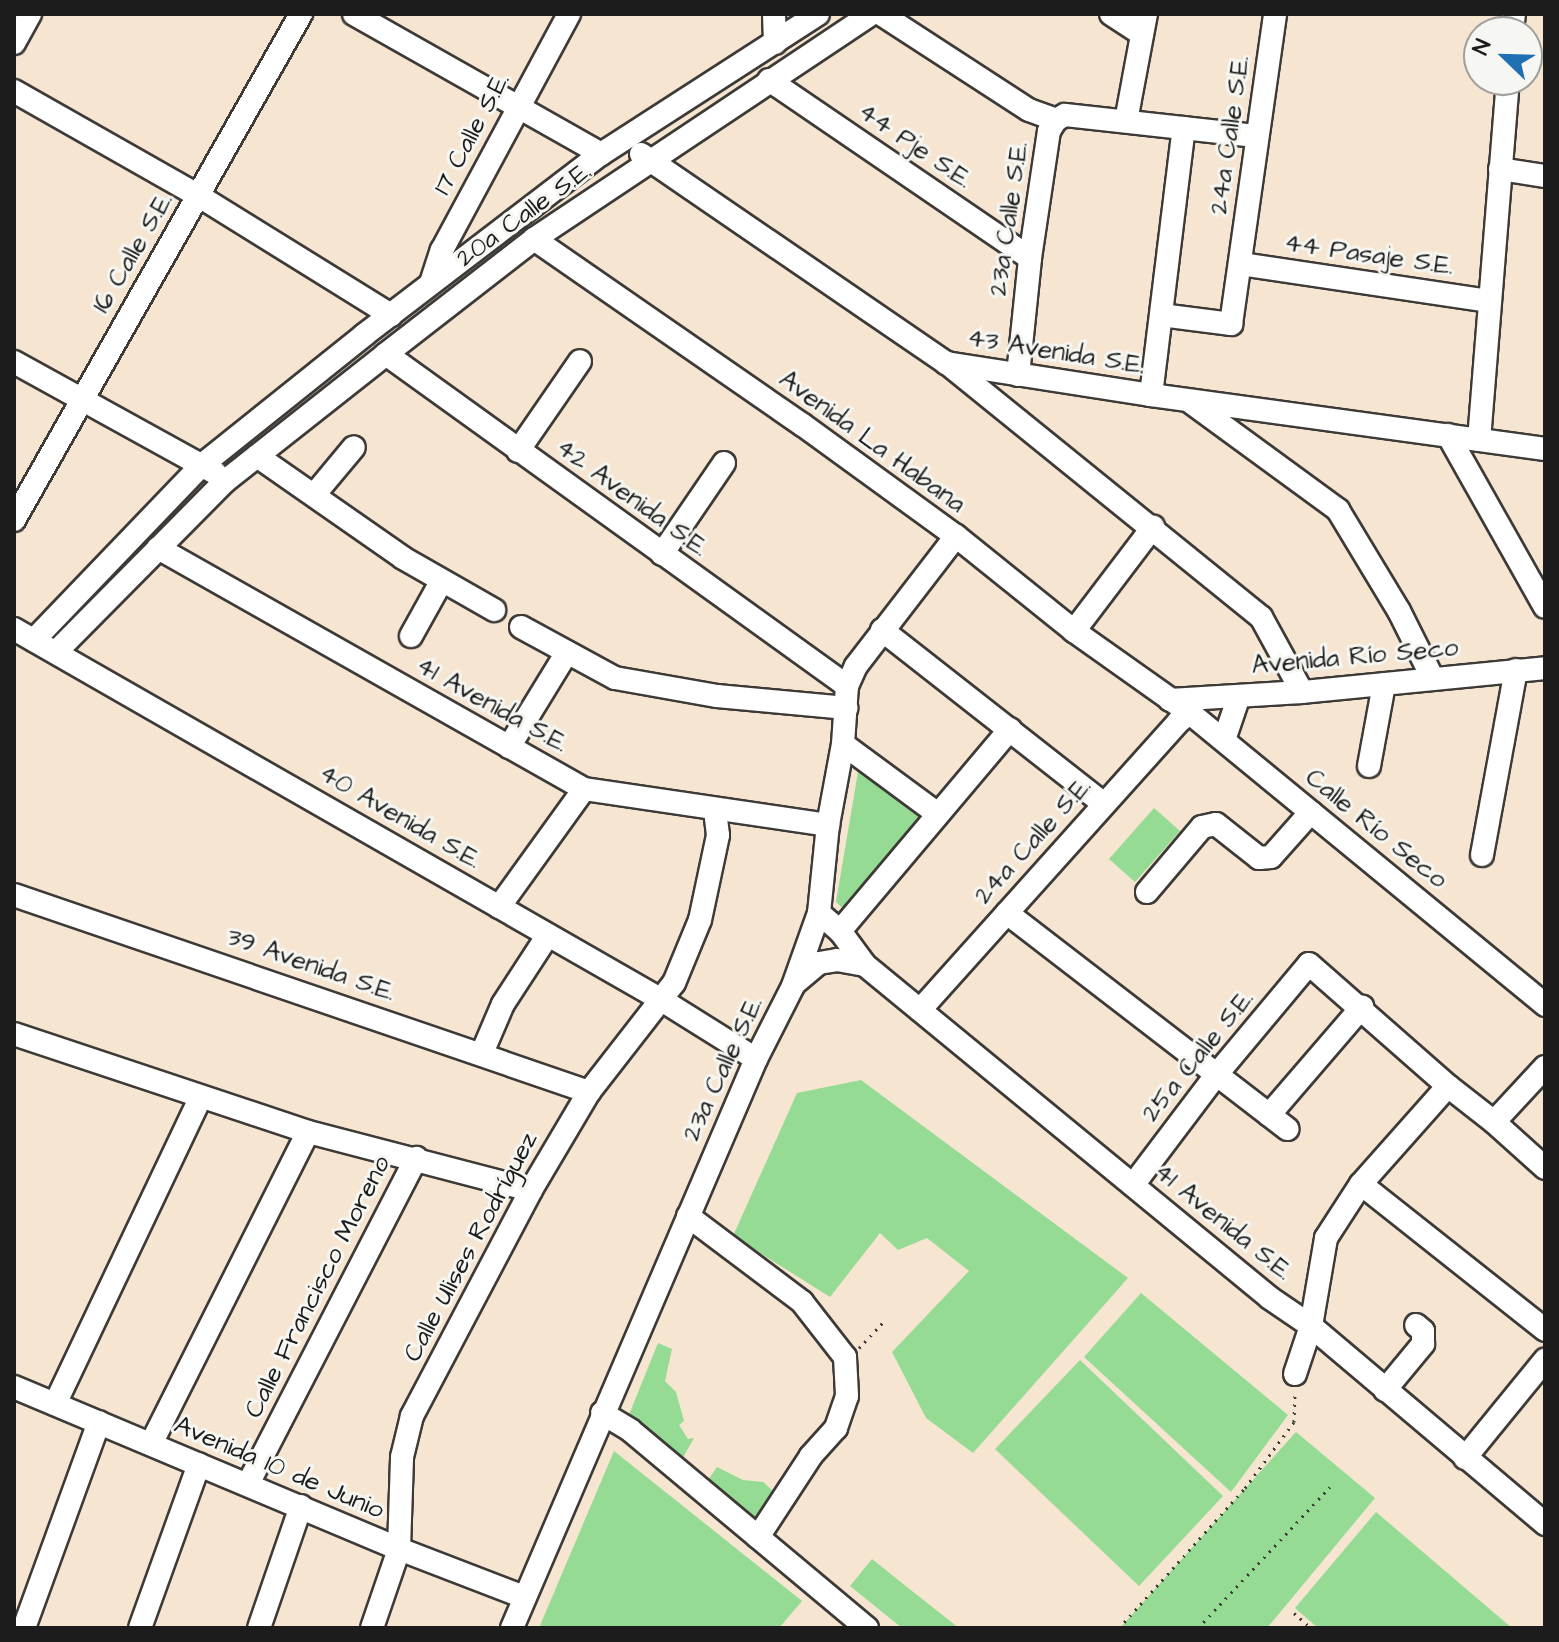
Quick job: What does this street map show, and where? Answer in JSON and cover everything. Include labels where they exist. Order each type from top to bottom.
[{"type":"street","points":[[14,43],[30,14]]},
{"type":"street","name":"16 Calle S.E.","points":[[14,520],[301,14]]},
{"type":"street","points":[[354,14],[601,154]]},
{"type":"street","name":"17 Calle S.E.","points":[[431,283],[442,250],[569,14]]},
{"type":"street","points":[[774,14],[775,43]]},
{"type":"street","name":"20a Calle S.E.","points":[[24,634],[170,500],[202,465],[364,335],[601,154],[818,14]]},
{"type":"street","name":"20a Calle S.E.","points":[[56,652],[224,482],[386,354],[534,239],[871,14]]},
{"type":"street","points":[[881,14],[1029,110],[1056,120],[1065,115],[1256,136]]},
{"type":"street","points":[[1111,14],[1144,24],[1126,121]]},
{"type":"street","name":"24a Calle S.E.","points":[[1161,315],[1231,324],[1275,14]]},
{"type":"street","name":"44 Pje S.E.","points":[[769,80],[1030,258]]},
{"type":"street","points":[[14,91],[199,196],[391,315]]},
{"type":"street","points":[[1479,440],[1507,96]]},
{"type":"street","name":"23a Calle S.E.","points":[[1018,375],[1030,258],[1049,131],[1056,120]]},
{"type":"street","points":[[1151,395],[1184,128]]},
{"type":"street","name":"43 Avenida S.E.","points":[[623,141],[946,363],[1151,395],[1545,449]]},
{"type":"street","points":[[1500,169],[1545,176]]},
{"type":"street","name":"Avenida La Habana","points":[[534,239],[956,536],[1074,631],[1170,700]]},
{"type":"street","name":"44 Pasaje S.E.","points":[[1241,264],[1488,301]]},
{"type":"street","points":[[348,288],[361,310],[364,335]]},
{"type":"street","name":"42 Avenida S.E.","points":[[386,354],[662,554],[846,697]]},
{"type":"street","points":[[518,451],[580,361]]},
{"type":"street","points":[[14,362],[202,465],[224,482]]},
{"type":"street","points":[[946,363],[1261,617],[1302,692]]},
{"type":"street","points":[[1187,400],[1338,510],[1399,611],[1433,679]]},
{"type":"street","points":[[1448,435],[1545,607]]},
{"type":"street","points":[[156,440],[171,468],[170,500]]},
{"type":"street","points":[[314,495],[354,447]]},
{"type":"street","points":[[257,456],[441,582],[494,610]]},
{"type":"street","points":[[662,554],[724,463]]},
{"type":"street","points":[[1074,631],[1153,527]]},
{"type":"street","name":"23a Calle S.E.","points":[[512,1628],[756,1059],[793,986],[819,913],[828,825],[843,744],[846,697],[856,666],[956,536]]},
{"type":"street","name":"41 Avenida S.E.","points":[[158,548],[584,789],[828,825]]},
{"type":"street","points":[[411,636],[441,582]]},
{"type":"street","points":[[521,627],[615,678],[717,696],[846,697]]},
{"type":"street","points":[[882,630],[1104,804]]},
{"type":"street","name":"40 Avenida S.E.","points":[[24,634],[660,999],[756,1059]]},
{"type":"street","points":[[509,747],[566,654]]},
{"type":"street","name":"Avenida Río Seco","points":[[1170,700],[1302,692],[1545,668]]},
{"type":"street","points":[[1482,855],[1516,670]]},
{"type":"street","points":[[1369,766],[1384,684]]},
{"type":"street","points":[[1224,740],[1239,696]]},
{"type":"street","name":"Calle Río Seco","points":[[1170,700],[1224,740],[1545,1005]]},
{"type":"street","name":"24a Calle S.E.","points":[[920,1010],[1179,721],[1190,713]]},
{"type":"street","points":[[840,931],[1010,729]]},
{"type":"street","points":[[843,744],[938,814]]},
{"type":"street","points":[[499,907],[584,789]]},
{"type":"street","name":"Calle Ulises Rodríguez","points":[[372,1628],[399,1549],[402,1457],[412,1416],[531,1190],[589,1092],[674,983],[700,920],[718,835],[715,810]]},
{"type":"street","points":[[1147,892],[1202,827],[1216,824],[1259,858],[1271,857],[1311,812]]},
{"type":"street","name":"39 Avenida S.E.","points":[[15,897],[482,1053],[589,1092]]},
{"type":"street","name":"41 Avenida S.E.","points":[[819,913],[840,931],[865,965],[1270,1298],[1311,1326],[1545,1524]]},
{"type":"street","points":[[1007,913],[1278,1122],[1362,1007],[1448,1086],[1545,1168]]},
{"type":"street","points":[[482,1053],[503,1004],[548,935]]},
{"type":"street","points":[[793,986],[804,972],[819,963],[837,960],[865,965]]},
{"type":"street","name":"25a Calle S.E.","points":[[1133,1185],[1217,1074],[1309,964],[1362,1007]]},
{"type":"street","points":[[14,1034],[308,1132],[531,1190]]},
{"type":"street","points":[[1494,1122],[1545,1067]]},
{"type":"street","points":[[1295,1374],[1311,1326],[1326,1238],[1361,1184],[1448,1086]]},
{"type":"street","points":[[55,1404],[200,1098]]},
{"type":"street","points":[[151,1444],[308,1132]]},
{"type":"street","name":"Calle Francisco Moreno","points":[[248,1484],[416,1158]]},
{"type":"street","points":[[1361,1184],[1545,1330]]},
{"type":"street","points":[[688,1216],[802,1302],[845,1357],[847,1396],[836,1428],[811,1456],[758,1537]]},
{"type":"street","points":[[1385,1390],[1423,1344],[1423,1331],[1416,1325]]},
{"type":"street","points":[[1465,1458],[1545,1360]]},
{"type":"street","name":"Avenida 10 de Junio","points":[[14,1387],[399,1549],[524,1597]]},
{"type":"street","points":[[602,1413],[630,1430],[867,1628]]},
{"type":"street","points":[[24,1628],[99,1422]]},
{"type":"street","points":[[140,1628],[199,1464]]},
{"type":"street","points":[[259,1628],[301,1506]]},
{"type":"path","points":[[845,1357],[865,1345],[883,1322]]},
{"type":"path","points":[[1119,1628],[1245,1488],[1294,1422],[1295,1374]]},
{"type":"path","points":[[1198,1628],[1330,1487]]},
{"type":"path","points":[[1294,1613],[1311,1628]]},
{"type":"green space","points":[[859,766],[921,816],[846,911],[836,902]]},
{"type":"green space","points":[[1154,808],[1180,831],[1135,882],[1109,859]]},
{"type":"green space","points":[[861,1080],[1128,1278],[973,1453],[926,1418],[892,1352],[969,1271],[927,1238],[898,1250],[880,1233],[830,1297],[733,1236],[797,1093]]},
{"type":"green space","points":[[1141,1293],[1288,1415],[1231,1492],[1084,1357]]},
{"type":"green space","points":[[658,1343],[672,1349],[665,1381],[676,1392],[684,1421],[679,1425],[688,1439],[694,1438],[681,1461],[624,1427]]},
{"type":"green space","points":[[1080,1360],[1223,1496],[1139,1586],[995,1449]]},
{"type":"green space","points":[[1296,1432],[1375,1498],[1267,1628],[1120,1628]]},
{"type":"green space","points":[[614,1451],[802,1601],[779,1628],[539,1628]]},
{"type":"green space","points":[[717,1467],[743,1480],[763,1482],[773,1491],[776,1500],[755,1530],[704,1486]]},
{"type":"green space","points":[[1376,1512],[1512,1628],[1318,1628],[1295,1608]]},
{"type":"green space","points":[[872,1559],[959,1628],[902,1628],[850,1586]]}]
